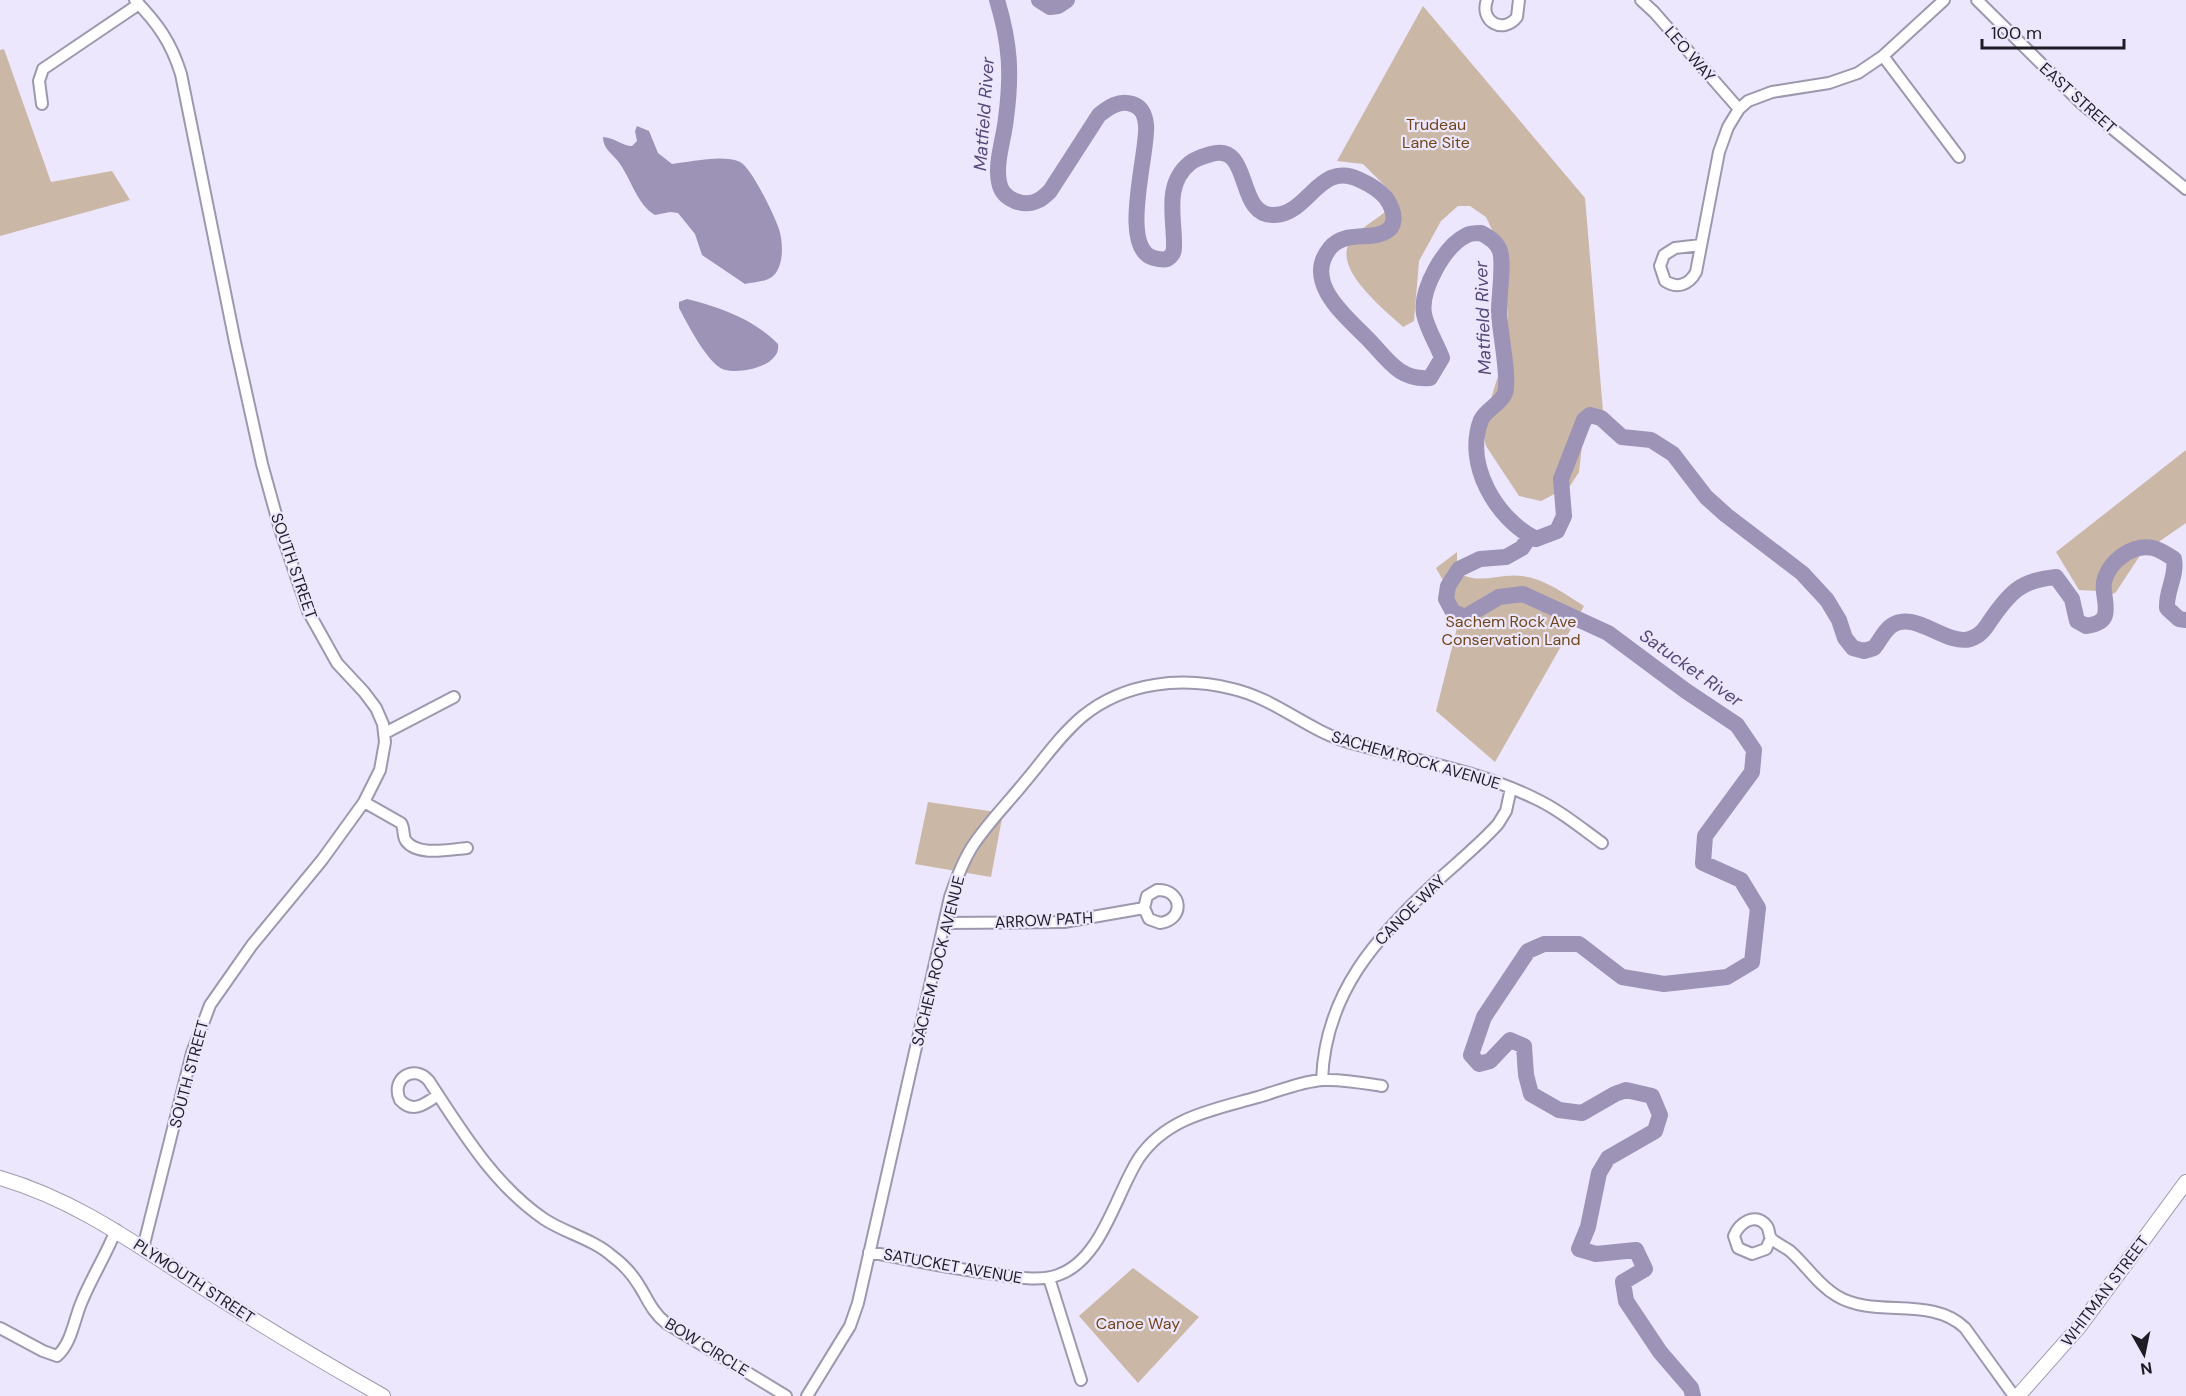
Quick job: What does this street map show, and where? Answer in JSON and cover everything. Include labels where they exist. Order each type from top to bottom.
[{"type":"main road","name":"PLYMOUTH STREET","points":[[0,1178],[53,1196],[116,1230],[270,1330],[383,1396]]},
{"type":"main road","name":"WHITMAN STREET","points":[[2017,1396],[2079,1327],[2186,1182]]},
{"type":"street","points":[[1487,0],[1486,15],[1491,22],[1500,26],[1509,25],[1517,18],[1519,0]]},
{"type":"street","name":"LEO WAY","points":[[1641,0],[1738,108]]},
{"type":"street","points":[[1701,245],[1676,248],[1664,255],[1660,266],[1665,281],[1677,286],[1690,281],[1698,267],[1719,152],[1738,108],[1748,101],[1772,92],[1844,79],[1858,74],[1883,56],[1944,0]]},
{"type":"street","name":"EAST STREET","points":[[1977,0],[2081,103],[2186,189]]},
{"type":"street","points":[[42,104],[39,81],[41,72],[47,65],[137,2]]},
{"type":"street","name":"SOUTH STREET","points":[[137,2],[162,30],[181,74],[262,464],[295,577],[322,638],[337,663],[370,700],[380,716],[385,733],[380,770],[364,802],[317,866],[252,945],[210,1005],[192,1053],[143,1248]]},
{"type":"street","points":[[1883,56],[1959,157]]},
{"type":"street","name":"SACHEM ROCK AVENUE","points":[[807,1396],[850,1326],[860,1294],[954,886],[972,847],[1082,717],[1120,694],[1150,686],[1196,683],[1243,691],[1276,705],[1334,738],[1445,765],[1511,788],[1550,807],[1602,843]]},
{"type":"street","points":[[385,733],[454,697]]},
{"type":"street","name":"CANOE WAY","points":[[1322,1080],[1323,1053],[1329,1033],[1341,998],[1355,972],[1394,923],[1498,824],[1506,811],[1511,788]]},
{"type":"street","points":[[364,802],[401,823],[407,842],[416,847],[435,850],[467,848]]},
{"type":"street","name":"ARROW PATH","points":[[944,923],[1064,922],[1144,908]]},
{"type":"street","name":"SATUCKET AVENUE","points":[[869,1252],[979,1272],[1032,1279],[1049,1278],[1068,1271],[1092,1246],[1133,1168],[1148,1147],[1164,1131],[1205,1112],[1322,1080],[1344,1080],[1382,1086]]},
{"type":"street","name":"BOW CIRCLE","points":[[438,1095],[471,1144],[522,1201],[557,1227],[605,1250],[621,1263],[639,1286],[654,1312],[666,1323],[786,1396]]},
{"type":"street","points":[[0,1328],[57,1356],[65,1349],[82,1301],[107,1253],[116,1230]]},
{"type":"street","points":[[1771,1238],[1790,1251],[1838,1297],[1874,1306],[1928,1311],[1958,1321],[1999,1377],[2017,1396]]},
{"type":"street","points":[[1049,1278],[1080,1380]]},
{"type":"green space","name":"Trudeau Lane Site","points":[[1423,6],[1585,198],[1604,423],[1592,421],[1584,428],[1579,472],[1570,486],[1541,501],[1519,496],[1486,446],[1482,427],[1499,373],[1508,317],[1499,245],[1486,217],[1470,206],[1458,206],[1441,221],[1419,261],[1414,321],[1403,327],[1363,289],[1348,264],[1346,253],[1350,242],[1362,229],[1389,209],[1390,191],[1363,164],[1337,161]]},
{"type":"green space","points":[[4,49],[51,182],[112,171],[130,200],[0,236],[0,50]]},
{"type":"green space","points":[[2186,450],[2186,523],[2141,554],[2116,592],[2109,596],[2098,591],[2079,590],[2056,552]]},
{"type":"green space","name":"Sachem Rock Ave Conservation Land","points":[[1457,552],[1457,561],[1463,575],[1470,578],[1514,575],[1539,580],[1584,606],[1495,762],[1436,711],[1461,612],[1436,568]]},
{"type":"green space","points":[[928,802],[1003,813],[991,877],[915,864]]},
{"type":"green space","name":"Canoe Way","points":[[1133,1268],[1199,1317],[1138,1383],[1079,1316]]},
{"type":"shaded area","points":[[637,126],[649,131],[658,153],[672,164],[725,159],[740,162],[745,166],[762,192],[780,234],[781,258],[778,269],[772,277],[745,284],[702,255],[695,234],[678,213],[655,215],[648,210],[603,141],[603,137],[632,146],[637,141],[635,131]]},
{"type":"shaded area","points":[[687,299],[724,310],[747,321],[769,335],[778,344],[777,352],[772,359],[754,368],[734,371],[719,367],[702,348],[679,308],[679,302]]},
{"type":"waterway","name":"Matfield River","points":[[997,0],[1005,30],[1009,72],[1008,102],[998,174],[1004,194],[1014,201],[1033,202],[1046,195],[1099,115],[1110,107],[1123,103],[1138,107],[1146,121],[1136,219],[1138,237],[1143,251],[1154,258],[1167,259],[1173,253],[1172,203],[1176,181],[1190,163],[1200,157],[1224,153],[1233,159],[1254,205],[1262,213],[1275,215],[1297,206],[1324,182],[1334,177],[1346,176],[1360,180],[1386,198],[1392,208],[1393,224],[1386,232],[1380,234],[1347,238],[1335,243],[1323,260],[1321,273],[1324,285],[1338,308],[1393,366],[1409,376],[1419,378],[1430,378],[1442,358],[1424,314],[1426,293],[1435,270],[1450,249],[1467,235],[1481,233],[1495,242],[1501,256],[1499,311],[1506,386],[1503,397],[1481,420],[1477,437],[1477,454],[1480,472],[1497,504],[1521,530],[1536,539],[1557,531],[1564,516],[1561,479],[1584,420],[1590,415],[1601,418],[1622,437],[1651,440],[1673,454],[1706,497],[1802,573],[1827,600],[1839,620],[1845,638],[1853,648],[1864,651],[1874,648],[1888,628],[1900,622],[1920,624],[1951,638],[1970,639],[1982,632],[2004,602],[2017,589],[2034,581],[2056,577],[2072,599],[2077,621],[2086,626],[2095,624],[2100,622],[2105,615],[2104,582],[2111,567],[2130,551],[2145,547],[2159,550],[2174,559],[2175,566],[2167,608],[2179,619],[2186,620]]},
{"type":"waterway","name":"Matfield River","points":[[1039,0],[1050,7],[1058,6],[1067,0]]},
{"type":"waterway","name":"Satucket River","points":[[1530,536],[1522,548],[1506,557],[1480,559],[1459,569],[1448,586],[1446,599],[1453,612],[1465,617],[1499,597],[1523,594],[1608,633],[1686,691],[1737,725],[1754,750],[1752,772],[1705,836],[1703,863],[1741,880],[1758,908],[1752,962],[1727,977],[1664,984],[1622,977],[1579,944],[1544,944],[1528,951],[1484,1017],[1471,1055],[1479,1064],[1490,1061],[1510,1040],[1524,1046],[1526,1075],[1531,1094],[1559,1110],[1582,1113],[1626,1090],[1652,1096],[1660,1115],[1655,1131],[1608,1158],[1599,1173],[1588,1227],[1579,1249],[1596,1254],[1636,1250],[1645,1269],[1623,1282],[1626,1301],[1660,1352],[1691,1388],[1693,1396]]}]
